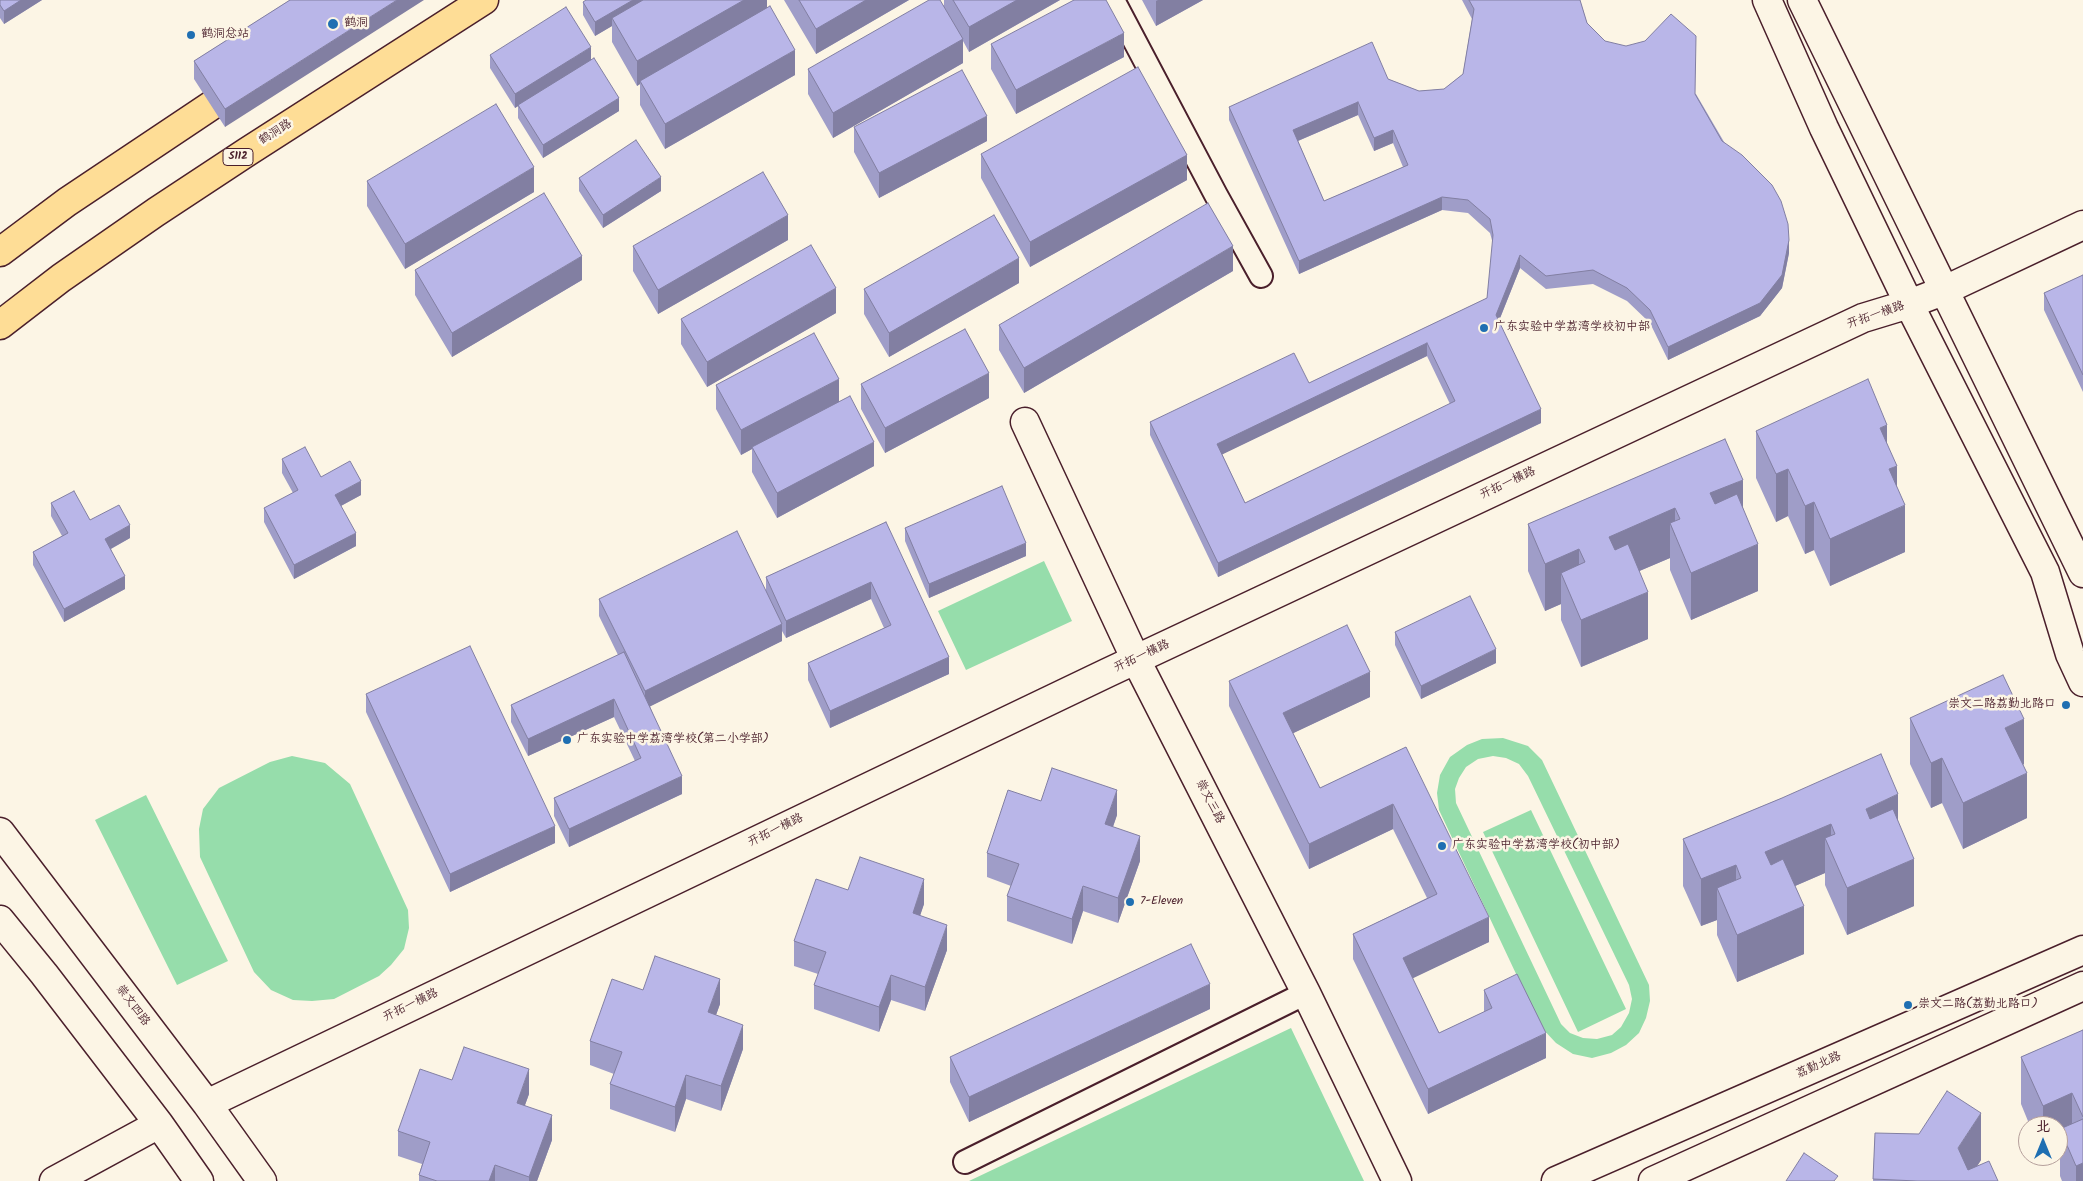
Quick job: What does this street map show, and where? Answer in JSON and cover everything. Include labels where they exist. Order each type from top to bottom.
[{"type":"main road","name":"鹤洞路","points":[[0,325],[61,278],[156,212],[484,0]]},
{"type":"main road","points":[[1767,0],[1824,128],[1909,304],[2045,572],[2083,682]]},
{"type":"main road","points":[[1802,0],[1943,291],[2083,573]]},
{"type":"main road","points":[[0,252],[75,197],[200,111],[263,71]]},
{"type":"main road","name":"开拓一横路","points":[[207,1104],[1136,660],[1864,318],[1943,291],[2083,225]]},
{"type":"main road","name":"崇文三路","points":[[1025,422],[1136,660],[1306,993],[1397,1181]]},
{"type":"main road","name":"崇文四路","points":[[0,832],[207,1104],[262,1181]]},
{"type":"main road","points":[[0,920],[44,974],[159,1124],[199,1181]]},
{"type":"main road","name":"荔勤北路","points":[[1556,1181],[2081,949]]},
{"type":"main road","points":[[1654,1181],[2083,986]]},
{"type":"main road","points":[[54,1181],[159,1124]]},
{"type":"street","points":[[1113,0],[1216,195],[1262,276]]},
{"type":"street","points":[[965,1162],[1306,993]]},
{"type":"green space","points":[[1044,561],[1072,621],[966,670],[938,611]]},
{"type":"green space","points":[[1503,738],[1528,746],[1542,760],[1649,985],[1650,1001],[1646,1018],[1639,1033],[1626,1045],[1611,1053],[1592,1058],[1573,1054],[1556,1043],[1541,1027],[1439,810],[1437,793],[1440,775],[1450,757],[1467,745],[1482,739]],"holes":[[[1493,756],[1506,758],[1519,764],[1528,776],[1629,985],[1632,999],[1629,1013],[1621,1027],[1612,1035],[1597,1039],[1583,1038],[1570,1033],[1561,1024],[1456,803],[1455,789],[1466,767],[1478,759]]]},
{"type":"green space","points":[[292,756],[325,763],[350,784],[408,910],[409,928],[404,949],[391,965],[379,976],[334,999],[293,1000],[271,990],[254,972],[200,857],[199,829],[203,809],[219,788],[270,762]]},
{"type":"green space","points":[[146,795],[228,961],[177,985],[95,820]]},
{"type":"green space","points":[[1531,810],[1626,1009],[1578,1032],[1483,832]]},
{"type":"green space","points":[[1291,1028],[1364,1181],[969,1181]]},
{"type":"building","points":[[0,0],[21,0],[4,11],[0,5]]},
{"type":"building","name":"鹤洞","points":[[290,0],[397,0],[225,109],[194,61]]},
{"type":"building","points":[[586,0],[633,0],[595,22],[583,2]]},
{"type":"building","points":[[643,0],[744,0],[637,61],[612,18]]},
{"type":"building","points":[[799,0],[866,0],[816,29]]},
{"type":"building","points":[[929,0],[940,0],[963,39],[833,113],[808,69]]},
{"type":"building","points":[[953,0],[1017,0],[969,27]]},
{"type":"building","points":[[1074,0],[1106,0],[1124,33],[1016,90],[991,44]]},
{"type":"building","points":[[1469,0],[1580,0],[1587,23],[1605,41],[1626,46],[1645,41],[1671,14],[1696,36],[1695,94],[1722,141],[1742,155],[1772,185],[1781,201],[1788,224],[1789,240],[1782,275],[1760,303],[1668,347],[1650,310],[1627,288],[1593,270],[1546,276],[1520,255],[1496,315],[1541,409],[1218,563],[1150,422],[1294,353],[1309,383],[1487,298],[1493,235],[1490,219],[1468,200],[1442,197],[1299,261],[1229,107],[1372,42],[1388,79],[1419,91],[1444,89],[1463,74],[1474,9]],"holes":[[[1358,102],[1374,138],[1393,130],[1408,165],[1324,201],[1293,130]],[[1427,343],[1455,401],[1245,503],[1217,444]]]},
{"type":"building","points":[[770,6],[795,50],[665,124],[640,81]]},
{"type":"building","points":[[566,7],[591,47],[515,94],[490,55]]},
{"type":"building","points":[[594,58],[619,98],[543,145],[518,105]]},
{"type":"building","points":[[1138,67],[1187,155],[1030,242],[981,154]]},
{"type":"building","points":[[962,70],[987,116],[879,173],[854,127]]},
{"type":"building","points":[[496,104],[534,167],[405,244],[367,181]]},
{"type":"building","points":[[636,140],[661,177],[603,215],[579,178]]},
{"type":"building","points":[[763,172],[788,215],[658,290],[633,246]]},
{"type":"building","points":[[544,193],[582,256],[452,333],[415,270]]},
{"type":"building","points":[[1208,203],[1233,246],[1024,368],[999,325]]},
{"type":"building","points":[[994,215],[1019,258],[889,333],[864,289]]},
{"type":"building","points":[[811,245],[836,288],[707,362],[681,319]]},
{"type":"building","points":[[2083,275],[2083,375],[2044,293]]},
{"type":"building","points":[[965,329],[989,373],[885,428],[861,384]]},
{"type":"building","points":[[814,333],[839,379],[741,430],[716,385]]},
{"type":"building","points":[[1868,379],[1887,425],[1880,428],[1897,466],[1889,469],[1905,505],[1830,539],[1814,502],[1805,506],[1788,469],[1776,474],[1756,431]]},
{"type":"building","points":[[850,396],[874,442],[777,493],[752,447]]},
{"type":"building","points":[[1725,439],[1743,480],[1710,493],[1715,504],[1737,494],[1758,544],[1691,573],[1670,523],[1680,519],[1675,508],[1609,537],[1615,550],[1628,544],[1648,592],[1581,620],[1561,573],[1585,562],[1579,549],[1545,564],[1528,524]]},
{"type":"building","points":[[305,447],[321,477],[350,461],[361,481],[335,495],[356,533],[294,565],[264,508],[298,490],[282,459]]},
{"type":"building","points":[[1002,486],[1026,543],[929,584],[905,528]]},
{"type":"building","points":[[74,491],[90,520],[119,505],[130,525],[105,539],[125,576],[64,609],[33,552],[68,533],[51,503]]},
{"type":"building","points":[[886,522],[949,657],[830,711],[808,663],[891,625],[871,582],[786,621],[766,577]]},
{"type":"building","points":[[737,531],[782,624],[645,691],[599,599]]},
{"type":"building","points":[[1470,596],[1496,649],[1421,686],[1395,632]]},
{"type":"building","points":[[1347,625],[1370,672],[1283,713],[1320,788],[1406,747],[1489,917],[1403,958],[1439,1033],[1492,1008],[1484,990],[1517,974],[1546,1033],[1428,1089],[1353,934],[1437,894],[1393,804],[1309,844],[1229,681]]},
{"type":"building","points":[[470,646],[555,826],[450,874],[366,694]]},
{"type":"building","points":[[624,652],[682,776],[569,829],[554,798],[641,758],[614,699],[528,739],[511,705]]},
{"type":"building","points":[[2003,675],[2024,719],[2005,728],[2027,773],[1963,803],[1942,758],[1931,763],[1910,718]]},
{"type":"building","points":[[1881,754],[1898,794],[1866,809],[1870,819],[1893,809],[1914,859],[1847,888],[1825,838],[1835,834],[1831,824],[1765,852],[1771,865],[1783,859],[1804,906],[1737,935],[1717,888],[1741,878],[1736,865],[1701,879],[1683,839]]},
{"type":"building","points":[[1052,768],[1117,790],[1105,824],[1140,836],[1118,898],[1083,886],[1072,919],[1007,896],[1019,864],[987,853],[1008,790],[1041,801]]},
{"type":"building","points":[[860,857],[924,879],[913,913],[947,925],[925,987],[891,975],[879,1007],[814,985],[826,952],[794,941],[816,879],[848,890]]},
{"type":"building","points":[[1191,944],[1210,984],[969,1097],[950,1057]]},
{"type":"building","points":[[655,956],[720,979],[708,1012],[743,1025],[721,1086],[686,1075],[675,1107],[610,1084],[622,1052],[590,1041],[612,979],[643,990]]},
{"type":"building","points":[[2083,1030],[2083,1117],[2072,1093],[2043,1106],[2021,1057]]},
{"type":"building","points":[[464,1047],[529,1069],[517,1103],[552,1115],[529,1177],[495,1165],[489,1181],[437,1181],[419,1175],[430,1142],[398,1131],[420,1069],[452,1080]]},
{"type":"building","points":[[1947,1091],[1981,1113],[1958,1148],[1968,1170],[1989,1161],[1998,1181],[1873,1179],[1875,1133],[1919,1134]]},
{"type":"building","points":[[2083,1119],[2083,1163],[2076,1166],[2068,1148],[2068,1126]]},
{"type":"building","points":[[1804,1153],[1838,1176],[1834,1181],[1786,1181]]},
{"type":"place","name":"鹤洞","points":[[333,24]]},
{"type":"place","name":"鹤洞总站","points":[[191,35]]},
{"type":"place","name":"广东实验中学荔湾学校初中部","points":[[1484,328]]},
{"type":"place","name":"崇文二路荔勤北路口","points":[[2066,705]]},
{"type":"place","name":"广东实验中学荔湾学校(第二小学部)","points":[[567,740]]},
{"type":"place","name":"广东实验中学荔湾学校(初中部)","points":[[1442,846]]},
{"type":"place","name":"7-Eleven","points":[[1130,902]]},
{"type":"place","name":"崇文二路(荔勤北路口)","points":[[1908,1005]]}]
